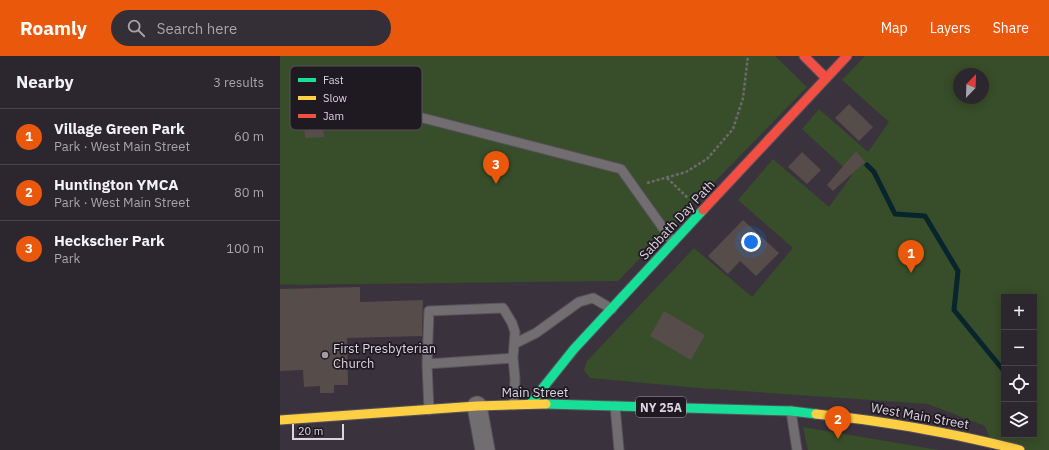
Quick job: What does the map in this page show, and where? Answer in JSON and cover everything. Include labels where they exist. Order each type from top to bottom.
[{"type":"main road","points":[[804,56],[826,78]]},
{"type":"main road","name":"Sabbath Day Path","points":[[530,404],[574,349],[847,56]]},
{"type":"main road","name":"Main Street","points":[[280,420],[477,406],[530,404],[791,411]]},
{"type":"main road","name":"West Main Street","points":[[791,411],[848,417],[920,428],[1020,450]]},
{"type":"street","points":[[477,406],[485,450]]},
{"type":"lane","points":[[422,118],[621,169],[674,243]]},
{"type":"lane","points":[[514,344],[536,333],[579,302],[593,298],[612,309]]},
{"type":"lane","points":[[429,410],[427,364],[429,311],[503,308],[512,323],[515,332],[513,358],[514,405]]},
{"type":"lane","points":[[427,364],[513,358]]},
{"type":"lane","points":[[615,406],[619,450]]},
{"type":"lane","points":[[791,411],[797,449]]},
{"type":"path","points":[[633,187],[686,172],[708,159],[733,129],[743,98],[748,56]]},
{"type":"path","points":[[667,178],[689,198]]},
{"type":"green space","points":[[280,56],[775,56],[807,87],[618,281],[280,285]]},
{"type":"green space","points":[[865,56],[1049,56],[1049,450],[994,450],[985,426],[928,404],[699,388],[590,378],[584,370],[587,361],[694,248],[752,297],[793,248],[738,200],[773,159],[829,207],[852,175],[802,129],[819,109],[868,152],[889,122],[842,80]]},
{"type":"green space","points":[[803,427],[939,450],[808,450]]},
{"type":"building","points":[[849,104],[873,127],[859,141],[835,118]]},
{"type":"building","points":[[304,130],[323,130],[324,137],[305,138]]},
{"type":"building","points":[[856,151],[865,162],[833,191],[827,185]]},
{"type":"building","points":[[802,152],[821,170],[807,184],[788,167]]},
{"type":"building","points":[[743,220],[779,253],[756,276],[740,261],[728,274],[708,256]]},
{"type":"building","name":"First Presbyterian Church","points":[[360,287],[360,302],[423,300],[422,336],[347,338],[348,385],[334,385],[334,393],[320,393],[320,386],[304,387],[303,370],[280,371],[280,289]]},
{"type":"building","points":[[664,311],[705,335],[691,360],[650,336]]},
{"type":"waterway","points":[[867,165],[874,172],[895,214],[925,216],[958,271],[954,310],[1001,367]]},
{"type":"traffic: fast","points":[[530,404],[574,349],[703,210]]},
{"type":"traffic: fast","points":[[546,404],[791,411],[816,414]]},
{"type":"traffic: slow","points":[[280,420],[477,406],[546,404]]},
{"type":"traffic: slow","points":[[816,414],[919,428],[1020,450]]},
{"type":"traffic: jam","points":[[804,56],[826,78]]},
{"type":"traffic: jam","points":[[703,210],[847,56]]},
{"type":"place","name":"Heckscher Park","points":[[496,184]]},
{"type":"place","name":"Village Green Park","points":[[911,273]]},
{"type":"place","name":"First Presbyterian Church","points":[[325,355]]},
{"type":"place","name":"Huntington YMCA","points":[[838,439]]}]
